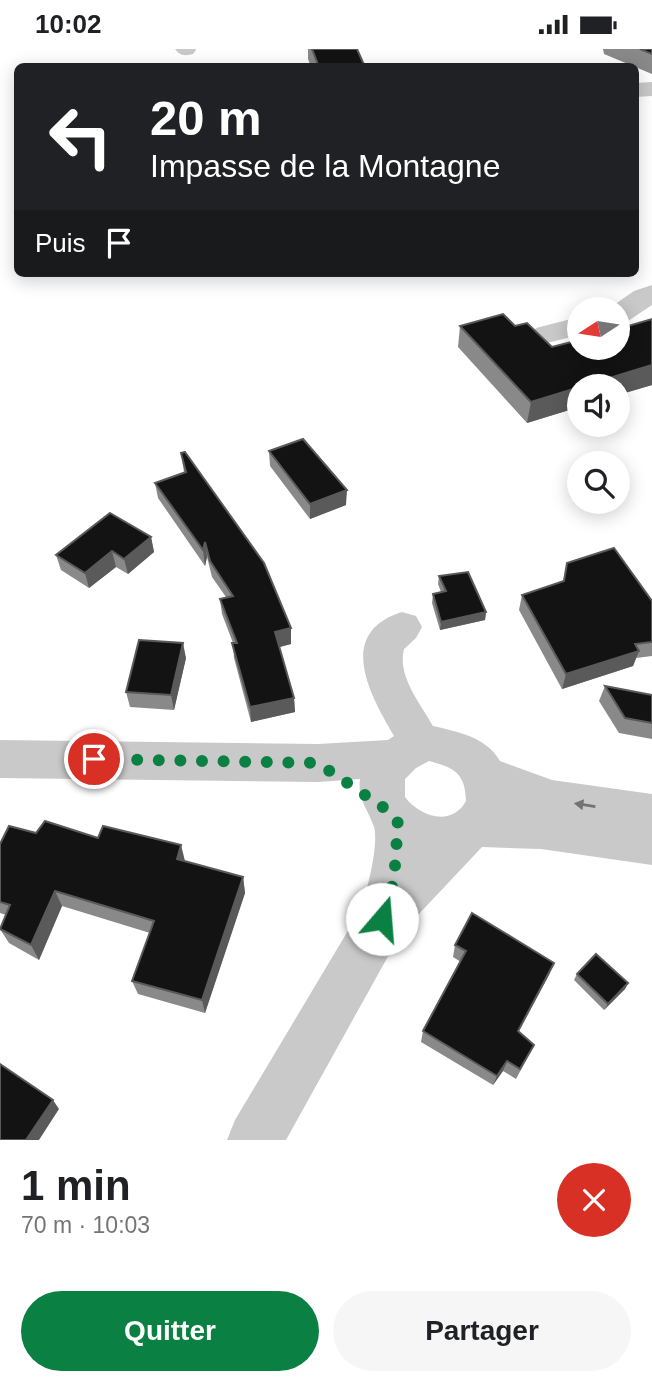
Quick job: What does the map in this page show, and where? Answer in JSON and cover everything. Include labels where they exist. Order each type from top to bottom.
[{"type":"street","points":[[630,306],[644,296],[652,294]]},
{"type":"street","points":[[547,334],[567,329]]},
{"type":"street","points":[[402,627],[386,643],[381,659],[408,751]]},
{"type":"street","points":[[0,759],[318,763],[446,745],[463,751],[476,762],[486,776],[490,791],[488,807],[382,919]]},
{"type":"street","points":[[254,1140],[382,919],[394,880],[393,817],[382,795],[382,780],[388,765],[408,751]]},
{"type":"street","points":[[318,763],[414,833],[431,838],[449,838],[470,829],[517,824],[652,844]]},
{"type":"street","points":[[486,776],[552,800],[652,815]]},
{"type":"building","points":[[312,49],[357,49],[363,63],[317,63]]},
{"type":"building","points":[[503,314],[515,326],[527,323],[552,347],[567,343],[567,361],[630,361],[630,325],[652,319],[652,365],[623,374],[567,374],[567,391],[531,402],[460,326]]},
{"type":"building","points":[[303,439],[347,490],[310,504],[269,451]]},
{"type":"building","points":[[185,452],[264,563],[291,628],[275,632],[294,698],[250,707],[232,643],[237,643],[220,599],[233,596],[210,561],[205,542],[203,550],[155,483],[186,472],[181,453]]},
{"type":"building","points":[[110,513],[151,537],[124,559],[112,551],[85,573],[56,555]]},
{"type":"building","points":[[614,548],[652,601],[652,642],[635,644],[639,651],[566,674],[522,595],[564,581],[567,563]]},
{"type":"building","points":[[468,572],[486,612],[441,622],[433,594],[446,591],[439,576]]},
{"type":"building","points":[[139,640],[183,643],[171,695],[126,692]]},
{"type":"building","points":[[605,686],[652,695],[652,723],[625,718]]},
{"type":"building","points":[[45,821],[98,838],[103,826],[181,845],[177,859],[243,877],[202,1000],[132,981],[154,921],[55,891],[31,945],[0,929],[10,905],[0,902],[0,844],[9,826],[36,833]]},
{"type":"building","points":[[472,913],[554,963],[518,1031],[534,1045],[520,1069],[507,1061],[497,1076],[423,1031],[466,951],[455,945]]},
{"type":"building","points":[[596,954],[628,983],[608,1004],[577,974]]},
{"type":"building","points":[[0,1064],[53,1100],[26,1140],[0,1140]]},
{"type":"route","points":[[94,759],[318,763],[387,810],[398,823],[394,880],[382,919]]}]
